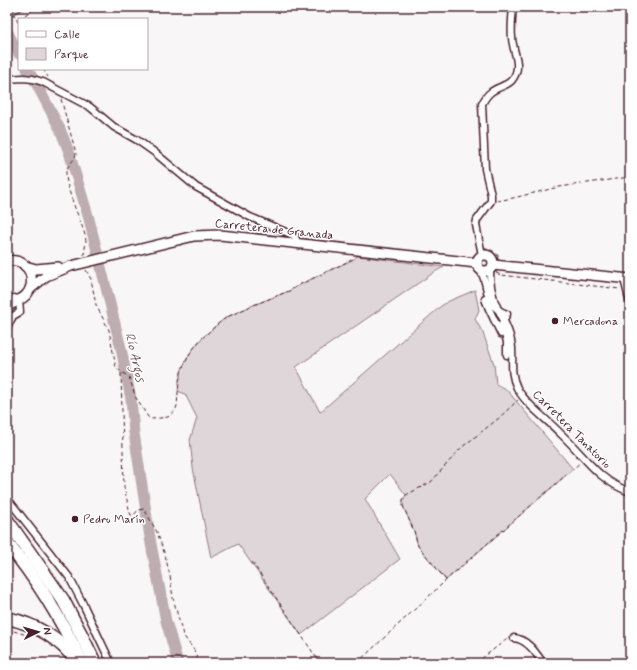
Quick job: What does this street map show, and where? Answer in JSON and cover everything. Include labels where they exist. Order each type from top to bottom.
[{"type":"highway","points":[[7,520],[63,600],[95,663]]},
{"type":"highway","points":[[7,530],[26,549]]},
{"type":"highway","points":[[7,543],[41,590],[70,638],[82,663]]},
{"type":"highway","points":[[7,618],[30,624],[45,633],[67,650],[78,663]]},
{"type":"main road","name":"Carretera de Granada","points":[[8,260],[20,262],[25,266],[32,268],[41,269],[71,266],[194,236],[214,235],[480,262],[487,271],[494,269],[627,279]]},
{"type":"main road","points":[[480,262],[490,256],[493,260],[494,269]]},
{"type":"main road","points":[[25,266],[31,276],[32,282],[30,289]]},
{"type":"main road","name":"Carretera de Granada","points":[[12,302],[26,296],[30,289],[46,276],[71,266]]},
{"type":"street","points":[[511,370],[503,339],[486,303],[476,225],[477,220],[491,201],[490,188],[485,169],[481,110],[482,104],[488,94],[511,81],[516,75],[518,69],[518,63],[511,37],[513,7]]},
{"type":"street","points":[[7,79],[33,79],[43,82],[90,107],[114,127],[150,149],[196,187],[250,218],[295,236],[297,243]]},
{"type":"street","points":[[494,269],[490,272],[492,290],[499,310]]},
{"type":"street","points":[[627,279],[626,289],[630,303]]},
{"type":"street","points":[[484,282],[492,305],[507,314],[503,319],[502,326],[507,342],[507,355]]},
{"type":"street","points":[[7,328],[13,316],[20,312],[12,302]]},
{"type":"street","points":[[503,319],[511,341],[511,370]]},
{"type":"street","name":"Carretera Tanatorio","points":[[511,370],[518,389],[523,396],[572,444],[584,460],[604,478],[630,492]]},
{"type":"street","points":[[7,498],[69,577],[87,611],[111,663]]},
{"type":"street","points":[[514,638],[520,640],[531,648],[543,663]]},
{"type":"path","points":[[8,7],[18,20]]},
{"type":"path","points":[[12,11],[20,7]]},
{"type":"path","points":[[21,18],[38,7]]},
{"type":"path","points":[[60,92],[61,102],[76,153],[76,157],[69,165],[66,173],[68,185],[85,235],[86,241],[83,257]]},
{"type":"path","points":[[491,201],[513,198],[565,186],[630,177]]},
{"type":"path","points":[[84,266],[91,279],[96,305],[108,330],[116,368],[129,378],[140,406],[148,417],[152,419],[168,417],[175,411],[182,369],[190,353],[218,323],[227,317],[289,291],[354,259],[359,250]]},
{"type":"path","points":[[494,269],[501,275],[626,289]]},
{"type":"path","points":[[121,372],[124,487],[130,513],[131,515],[134,515],[138,510],[144,509],[161,543],[183,635],[194,650],[199,663]]},
{"type":"path","points":[[446,580],[418,546],[403,506],[403,500],[406,495],[430,482],[461,448],[499,418],[523,396]]},
{"type":"path","points":[[357,663],[446,580],[584,460]]},
{"type":"path","points":[[252,562],[320,663]]},
{"type":"path","points":[[7,629],[32,637]]},
{"type":"path","points":[[476,663],[505,640],[514,638]]},
{"type":"green space","points":[[357,256],[444,267],[296,367],[320,412],[441,306],[475,290],[479,310],[475,319],[483,333],[494,364],[496,384],[507,390],[573,469],[446,580],[418,546],[414,531],[403,506],[403,500],[406,495],[390,474],[365,499],[400,559],[301,635],[238,544],[211,558],[193,468],[190,440],[197,418],[185,394],[178,391],[179,381],[182,369],[190,353],[201,339],[227,317],[289,291],[354,259]]},
{"type":"waterway","points":[[7,18],[26,7]]},
{"type":"waterway","name":"Río Argos","points":[[7,31],[18,52]]},
{"type":"waterway","name":"Río Argos","points":[[28,70],[60,129],[69,152],[89,219],[121,348],[131,399],[134,433],[151,544],[166,621],[178,663]]},
{"type":"place","name":"Mercadona","points":[[555,321]]},
{"type":"place","name":"Pedro Marín","points":[[75,519]]}]
